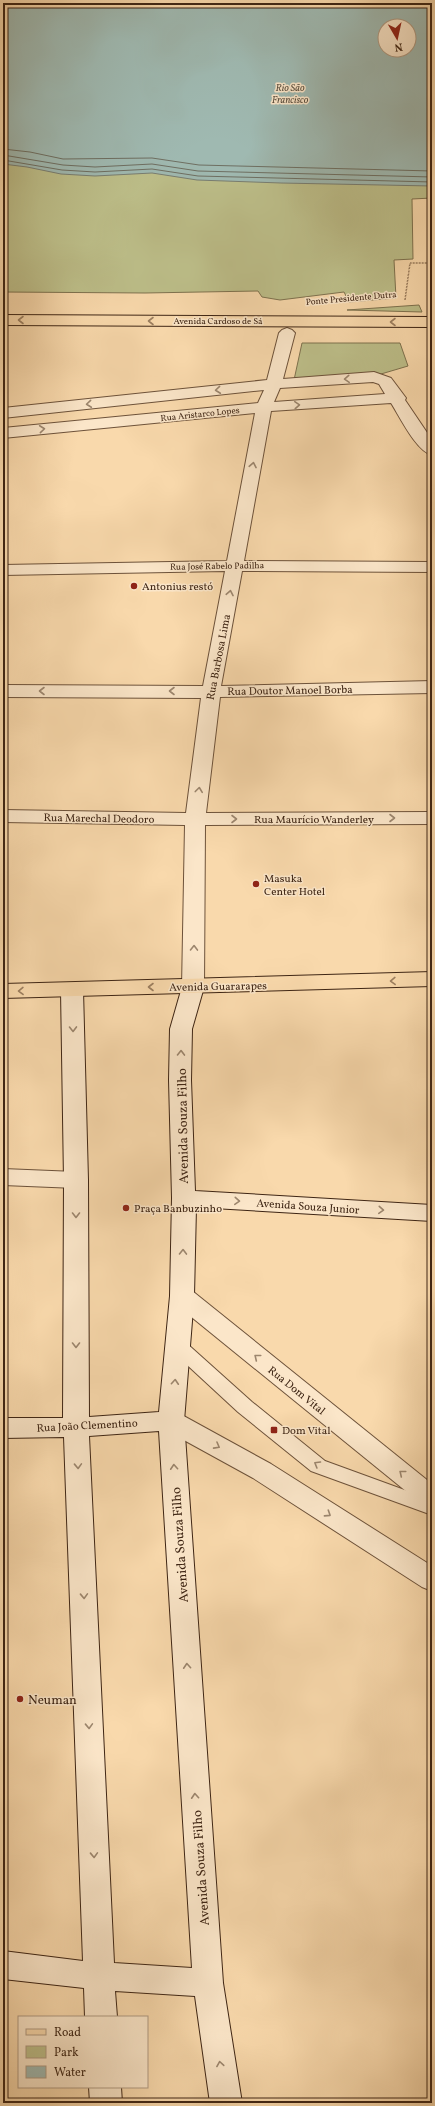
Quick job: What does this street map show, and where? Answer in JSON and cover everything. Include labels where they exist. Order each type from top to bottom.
[{"type":"main road","name":"Avenida Cardoso de Sá","points":[[3,320],[432,322]]},
{"type":"main road","name":"Avenida Cardoso de Sá","points":[[3,334],[432,334]]},
{"type":"main road","name":"Avenida Guararapes","points":[[3,991],[193,987],[432,979]]},
{"type":"street","name":"Rua Barbosa Lima","points":[[193,987],[195,819],[210,692],[264,407],[274,384],[287,333]]},
{"type":"street","name":"Rua Aristarco Lopes","points":[[3,413],[274,384],[374,377],[385,381],[398,398]]},
{"type":"street","name":"Rua Aristarco Lopes","points":[[3,433],[264,407],[398,398]]},
{"type":"street","points":[[398,398],[419,435],[432,450]]},
{"type":"street","name":"Rua José Rabelo Padilha","points":[[3,570],[235,566],[432,567]]},
{"type":"street","name":"Rua Doutor Manoel Borba","points":[[3,691],[210,692],[432,687]]},
{"type":"street","name":"Rua Marechal Deodoro","points":[[3,816],[195,819]]},
{"type":"street","name":"Rua Maurício Wanderley","points":[[195,819],[432,818]]},
{"type":"street","name":"Avenida Souza Filho","points":[[193,987],[181,1029],[180,1080],[184,1198],[182,1296],[171,1421],[208,1983],[226,2103]]},
{"type":"street","points":[[72,990],[76,1180],[76,1427],[101,2016]]},
{"type":"street","points":[[3,1177],[76,1180]]},
{"type":"street","name":"Avenida Souza Junior","points":[[184,1198],[432,1214]]},
{"type":"street","name":"Rua Dom Vital","points":[[182,1296],[432,1498]]},
{"type":"street","points":[[171,1421],[262,1471],[432,1580]]},
{"type":"street","name":"Rua João Clementino","points":[[3,1428],[76,1427],[171,1421]]},
{"type":"street","points":[[3,1965],[99,1976],[208,1983]]},
{"type":"street","points":[[105,2088],[106,2103]]},
{"type":"lane","points":[[178,1346],[245,1407],[318,1466],[432,1508]]},
{"type":"path","name":"Ponte Presidente Dutra","points":[[397,301],[405,300],[410,263],[432,263]]},
{"type":"green space","points":[[3,120],[432,152],[432,198],[412,199],[413,259],[394,260],[396,298],[349,302],[344,292],[280,300],[262,297],[258,291],[145,293],[3,292]]},
{"type":"green space","points":[[419,305],[422,312],[347,310]]},
{"type":"green space","points":[[302,343],[400,343],[408,366],[381,374],[294,380]]},
{"type":"water","name":"Rio São Francisco","points":[[3,3],[432,3],[432,186],[197,180],[152,173],[95,176],[61,174],[3,164]]},
{"type":"place","name":"Antonius restó","points":[[134,586]]},
{"type":"place","name":"Masuka Center Hotel","points":[[256,884]]},
{"type":"place","name":"Praça Banbuzinho","points":[[126,1208]]},
{"type":"place","name":"Dom Vital","points":[[274,1430]]},
{"type":"place","name":"Neuman","points":[[20,1699]]}]
